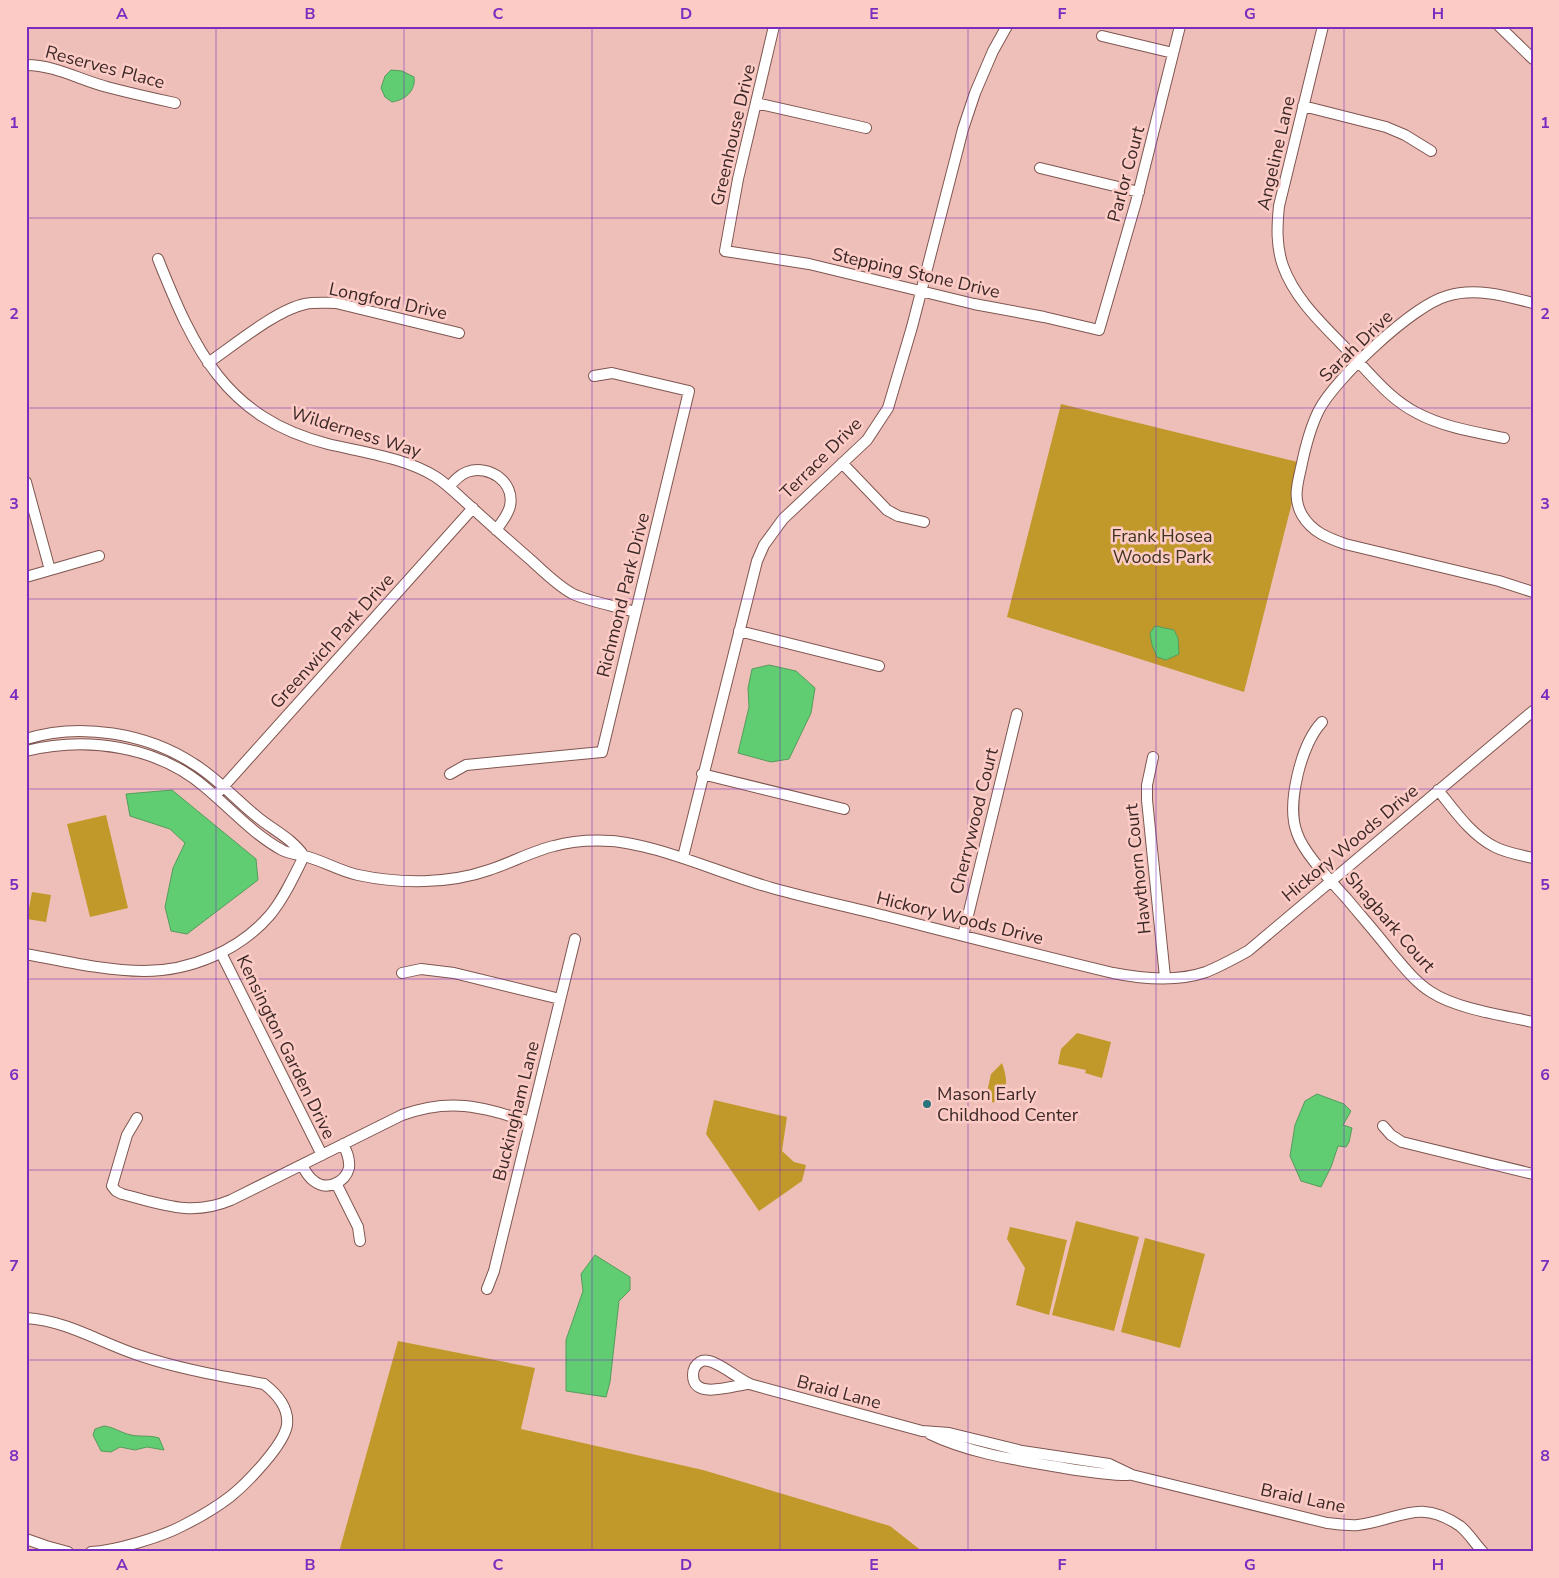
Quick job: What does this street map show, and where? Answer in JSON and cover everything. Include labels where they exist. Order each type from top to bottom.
[{"type":"street","name":"Greenhouse Drive","points":[[725,251],[738,179],[774,26]]},
{"type":"street","name":"Terrace Drive","points":[[683,857],[702,774],[757,561],[764,546],[783,519],[867,440],[888,408],[922,292],[966,120],[975,93],[1007,26]]},
{"type":"street","name":"Parlor Court","points":[[1099,330],[1139,192],[1180,26]]},
{"type":"street","name":"Angeline Lane","points":[[1323,26],[1279,206],[1277,232],[1279,252],[1287,276],[1297,294],[1309,309],[1386,390],[1417,414],[1454,427],[1504,438]]},
{"type":"street","points":[[1499,26],[1533,59]]},
{"type":"street","points":[[1102,36],[1173,53]]},
{"type":"street","name":"Reserves Place","points":[[26,65],[68,73],[106,87],[175,103]]},
{"type":"street","points":[[756,103],[866,128]]},
{"type":"street","points":[[1303,106],[1386,127],[1431,151]]},
{"type":"street","points":[[1040,168],[1139,192]]},
{"type":"street","name":"Stepping Stone Drive","points":[[725,251],[809,264],[922,292],[1099,330]]},
{"type":"street","name":"Wilderness Way","points":[[158,258],[195,342],[208,363],[225,385],[254,411],[282,428],[319,442],[414,466],[437,478],[553,580],[575,595],[635,612]]},
{"type":"street","name":"Sarah Drive","points":[[1533,303],[1486,293],[1467,292],[1448,295],[1414,313],[1359,362],[1337,384],[1325,400],[1311,429],[1296,491],[1297,505],[1307,522],[1316,531],[1327,537],[1345,544],[1499,581],[1533,592]]},
{"type":"street","name":"Longford Drive","points":[[208,363],[278,315],[303,304],[316,302],[336,304],[459,333]]},
{"type":"street","name":"Richmond Park Drive","points":[[450,774],[466,765],[602,752],[689,391],[612,373],[594,376]]},
{"type":"street","points":[[842,463],[887,510],[898,516],[924,522]]},
{"type":"street","points":[[449,487],[462,474],[476,470],[490,472],[501,479],[509,491],[510,504],[505,519],[496,530]]},
{"type":"street","points":[[26,482],[50,570]]},
{"type":"street","name":"Greenwich Park Drive","points":[[215,796],[473,508]]},
{"type":"street","points":[[26,577],[99,556]]},
{"type":"street","points":[[739,631],[879,666]]},
{"type":"street","name":"Hickory Woods Drive","points":[[27,749],[89,744],[109,746],[134,752],[171,765],[188,775],[215,796],[238,818],[285,852],[304,856],[358,875],[409,881],[448,879],[486,872],[552,846],[582,841],[629,843],[683,857],[771,888],[1113,973],[1132,977],[1182,977],[1205,972],[1230,961],[1248,950],[1533,711]]},
{"type":"street","name":"Cherrywood Court","points":[[963,936],[1017,714]]},
{"type":"street","name":"Shagbark Court","points":[[1322,722],[1310,737],[1296,788],[1293,814],[1296,832],[1302,844],[1407,970],[1431,992],[1462,1005],[1533,1022]]},
{"type":"street","name":"Hickory Woods Drive","points":[[26,739],[49,734],[88,732],[114,734],[164,748],[194,763],[269,826],[298,846],[304,856]]},
{"type":"street","name":"Hawthorn Court","points":[[1153,758],[1147,785],[1147,800],[1165,977]]},
{"type":"street","points":[[702,774],[844,809]]},
{"type":"street","points":[[1438,790],[1467,825],[1483,839],[1507,852],[1533,858]]},
{"type":"street","points":[[26,954],[104,967],[142,971],[175,968],[194,963],[221,953],[252,933],[270,914],[288,887],[304,856]]},
{"type":"street","name":"Buckingham Lane","points":[[487,1289],[494,1271],[575,938]]},
{"type":"street","name":"Kensington Garden Drive","points":[[221,953],[322,1155]]},
{"type":"street","points":[[402,973],[421,969],[454,973],[560,998]]},
{"type":"street","points":[[137,1118],[127,1135],[112,1186],[122,1194],[180,1208],[206,1208],[231,1200],[402,1115],[434,1106],[467,1106],[487,1109],[530,1122]]},
{"type":"street","points":[[1383,1126],[1391,1135],[1402,1142],[1533,1174]]},
{"type":"street","points":[[302,1165],[309,1177],[317,1184],[324,1186],[336,1183],[343,1179],[349,1167],[344,1144]]},
{"type":"street","points":[[336,1183],[358,1228],[360,1241]]},
{"type":"street","points":[[26,1318],[57,1323],[125,1350],[180,1368],[264,1384],[276,1393],[285,1408],[287,1424],[276,1449],[230,1497],[181,1527],[125,1545],[91,1552]]},
{"type":"street","name":"Braid Lane","points":[[747,1384],[705,1390],[698,1387],[693,1380],[693,1370],[698,1363],[704,1360],[712,1361],[747,1384],[922,1431],[949,1443],[1020,1461],[1106,1475],[1132,1475],[1327,1523],[1356,1525],[1387,1519],[1401,1513],[1420,1511],[1439,1514],[1461,1527],[1483,1552]]},
{"type":"street","points":[[26,1539],[68,1552]]},
{"type":"green space","name":"Frank Hosea Woods Park","points":[[1061,404],[1302,463],[1244,692],[1007,617]]},
{"type":"green space","points":[[106,815],[128,908],[90,917],[67,824]]},
{"type":"green space","points":[[32,892],[51,895],[46,922],[27,919]]},
{"type":"green space","points":[[1077,1033],[1111,1042],[1102,1078],[1085,1073],[1086,1070],[1058,1064],[1061,1049]]},
{"type":"green space","points":[[1002,1063],[1006,1084],[1002,1093],[993,1103],[987,1092],[991,1074]]},
{"type":"green space","points":[[714,1100],[787,1117],[782,1151],[794,1162],[806,1165],[802,1181],[759,1211],[706,1134]]},
{"type":"green space","points":[[1076,1221],[1139,1237],[1114,1331],[1052,1315]]},
{"type":"green space","points":[[1010,1227],[1067,1240],[1049,1315],[1016,1305],[1025,1268],[1007,1239]]},
{"type":"green space","points":[[1145,1238],[1205,1254],[1180,1348],[1121,1332]]},
{"type":"green space","points":[[398,1341],[535,1368],[521,1429],[703,1470],[890,1526],[923,1552],[339,1552]]},
{"type":"shaded area","points":[[391,70],[402,71],[414,77],[413,87],[409,94],[392,102],[385,97],[381,88],[385,76]]},
{"type":"shaded area","points":[[1155,626],[1174,630],[1178,638],[1179,654],[1166,660],[1157,657],[1150,633]]},
{"type":"shaded area","points":[[769,665],[796,671],[815,688],[811,713],[789,759],[771,762],[738,753],[749,707],[748,688],[752,669]]},
{"type":"shaded area","points":[[172,790],[256,859],[258,880],[187,934],[171,931],[165,907],[173,868],[185,843],[170,829],[130,816],[126,794]]},
{"type":"shaded area","points":[[1317,1094],[1344,1104],[1351,1111],[1343,1125],[1352,1128],[1346,1147],[1338,1146],[1331,1167],[1321,1187],[1301,1181],[1290,1156],[1295,1125],[1305,1101]]},
{"type":"shaded area","points":[[595,1255],[630,1277],[630,1290],[619,1301],[610,1382],[606,1397],[566,1391],[566,1340],[583,1291],[581,1274]]},
{"type":"shaded area","points":[[104,1426],[131,1435],[159,1438],[164,1450],[147,1447],[135,1450],[120,1447],[111,1452],[101,1451],[93,1435],[95,1429]]},
{"type":"place","name":"Mason Early Childhood Center","points":[[927,1104]]}]
